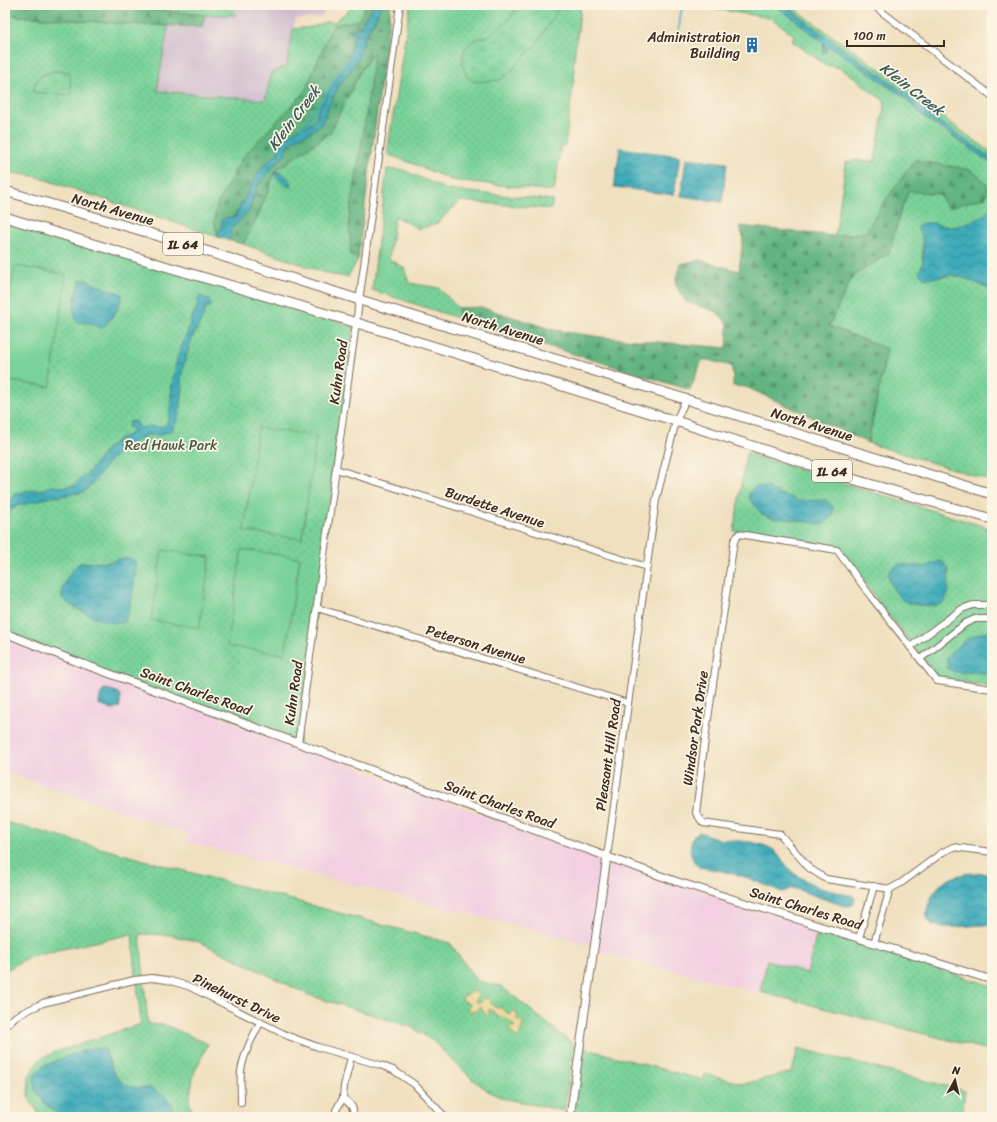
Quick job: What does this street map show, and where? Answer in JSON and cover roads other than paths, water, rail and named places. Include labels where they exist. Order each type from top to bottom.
[{"type":"main road","name":"North Avenue","points":[[5,191],[143,232],[992,494]]},
{"type":"main road","name":"IL 64","points":[[5,218],[168,268],[357,323],[676,421],[859,480],[992,519]]},
{"type":"street","name":"Kuhn Road","points":[[298,743],[400,5]]},
{"type":"street","points":[[873,5],[992,96]]},
{"type":"street","name":"Pleasant Hill Road","points":[[570,1117],[656,500],[676,421],[686,399]]},
{"type":"street","name":"Burdette Avenue","points":[[336,469],[647,567]]},
{"type":"street","name":"Windsor Park Drive","points":[[890,888],[826,879],[809,868],[780,834],[703,823],[696,813],[705,739],[734,541],[739,534],[837,550],[937,682],[992,689]]},
{"type":"street","points":[[910,647],[962,609],[973,605],[992,604]]},
{"type":"street","name":"Peterson Avenue","points":[[317,608],[628,703]]},
{"type":"street","points":[[920,659],[966,623],[975,619],[992,619]]},
{"type":"street","name":"Saint Charles Road","points":[[5,633],[298,743],[675,881],[992,980]]},
{"type":"street","points":[[874,943],[890,888],[901,882],[943,852],[953,847],[992,852]]},
{"type":"street","points":[[859,938],[874,886]]},
{"type":"street","name":"Pinehurst Drive","points":[[5,1026],[16,1016],[43,1003],[134,980],[152,978],[167,980],[183,984],[260,1023],[318,1047],[380,1065],[404,1076],[421,1090],[445,1117]]},
{"type":"street","points":[[241,1103],[240,1078],[243,1062],[247,1049],[260,1023]]},
{"type":"street","points":[[338,1117],[336,1110],[343,1098],[344,1086],[351,1057]]},
{"type":"street","points":[[343,1098],[353,1107],[354,1111],[352,1117]]},
{"type":"water","points":[[375,5],[384,5],[379,10],[374,22],[363,39],[364,44],[358,60],[338,87],[320,125],[288,145],[284,155],[257,187],[249,211],[231,230],[230,239],[227,240],[220,237],[218,231],[221,229],[222,221],[225,218],[235,217],[259,170],[277,154],[286,138],[296,130],[310,125],[317,117],[318,110],[344,66],[348,62],[354,36],[357,33],[348,31],[349,29],[360,28],[363,20]]},
{"type":"water","points":[[775,5],[785,5],[818,31],[907,94],[924,111],[992,159],[992,164],[919,113],[904,97],[836,50],[829,47],[827,48],[826,52],[823,53],[824,42]]},
{"type":"water","points":[[620,148],[680,156],[674,195],[614,187]]},
{"type":"water","points":[[686,158],[727,163],[722,202],[681,196]]},
{"type":"water","points":[[276,171],[287,177],[292,188],[284,184],[276,177]]},
{"type":"water","points":[[992,209],[992,290],[970,280],[953,275],[925,279],[919,273],[923,263],[923,242],[918,230],[918,225],[926,223],[956,227],[977,219]]},
{"type":"water","points":[[80,280],[88,280],[96,285],[122,294],[122,298],[113,317],[103,328],[91,323],[77,322],[74,307]]},
{"type":"water","points":[[201,296],[208,299],[212,304],[210,307],[206,307],[204,315],[191,341],[181,380],[183,387],[181,406],[178,418],[172,430],[160,435],[148,435],[133,442],[110,460],[94,482],[84,492],[48,498],[16,506],[9,511],[5,530],[5,506],[15,495],[25,491],[45,489],[50,486],[64,487],[74,485],[90,471],[107,448],[134,430],[128,427],[129,422],[136,422],[140,428],[149,426],[165,426],[170,411],[172,384],[177,358],[187,334],[192,316],[197,307],[198,298]]},
{"type":"water","points":[[756,486],[768,487],[782,495],[794,498],[796,501],[826,500],[833,507],[833,516],[824,524],[819,524],[787,519],[775,519],[762,514],[749,498],[749,492]]},
{"type":"water","points":[[124,558],[134,560],[136,564],[131,603],[124,622],[117,623],[101,620],[68,603],[61,596],[63,587],[73,569],[80,563],[108,562]]},
{"type":"water","points":[[939,561],[943,562],[949,570],[948,593],[945,600],[938,605],[925,606],[911,604],[902,600],[890,582],[889,574],[891,570],[900,564],[925,567]]},
{"type":"water","points":[[992,632],[992,673],[956,672],[948,669],[947,657],[951,653],[975,635]]},
{"type":"water","points":[[104,689],[119,694],[119,708],[114,709],[103,707],[99,704],[100,695]]},
{"type":"water","points":[[700,832],[718,839],[751,842],[766,846],[774,850],[792,872],[820,888],[853,896],[855,898],[854,904],[844,906],[793,888],[782,892],[745,877],[699,867],[691,856],[690,848],[694,835]]},
{"type":"water","points":[[972,873],[992,874],[992,926],[944,927],[933,925],[927,916],[927,910],[931,897],[935,891],[949,879]]},
{"type":"water","points":[[96,1048],[106,1049],[113,1071],[122,1082],[132,1087],[149,1088],[163,1095],[170,1101],[173,1107],[168,1117],[62,1117],[45,1104],[35,1090],[34,1076],[43,1066],[76,1053]]},
{"type":"waterway","points":[[677,42],[682,5]]},
{"type":"waterway","name":"Klein Creek","points":[[299,131],[321,102],[352,53]]},
{"type":"place","name":"Administration Building","points":[[752,45]]},
{"type":"park label","name":"Red Hawk Park","points":[[171,445]]}]
